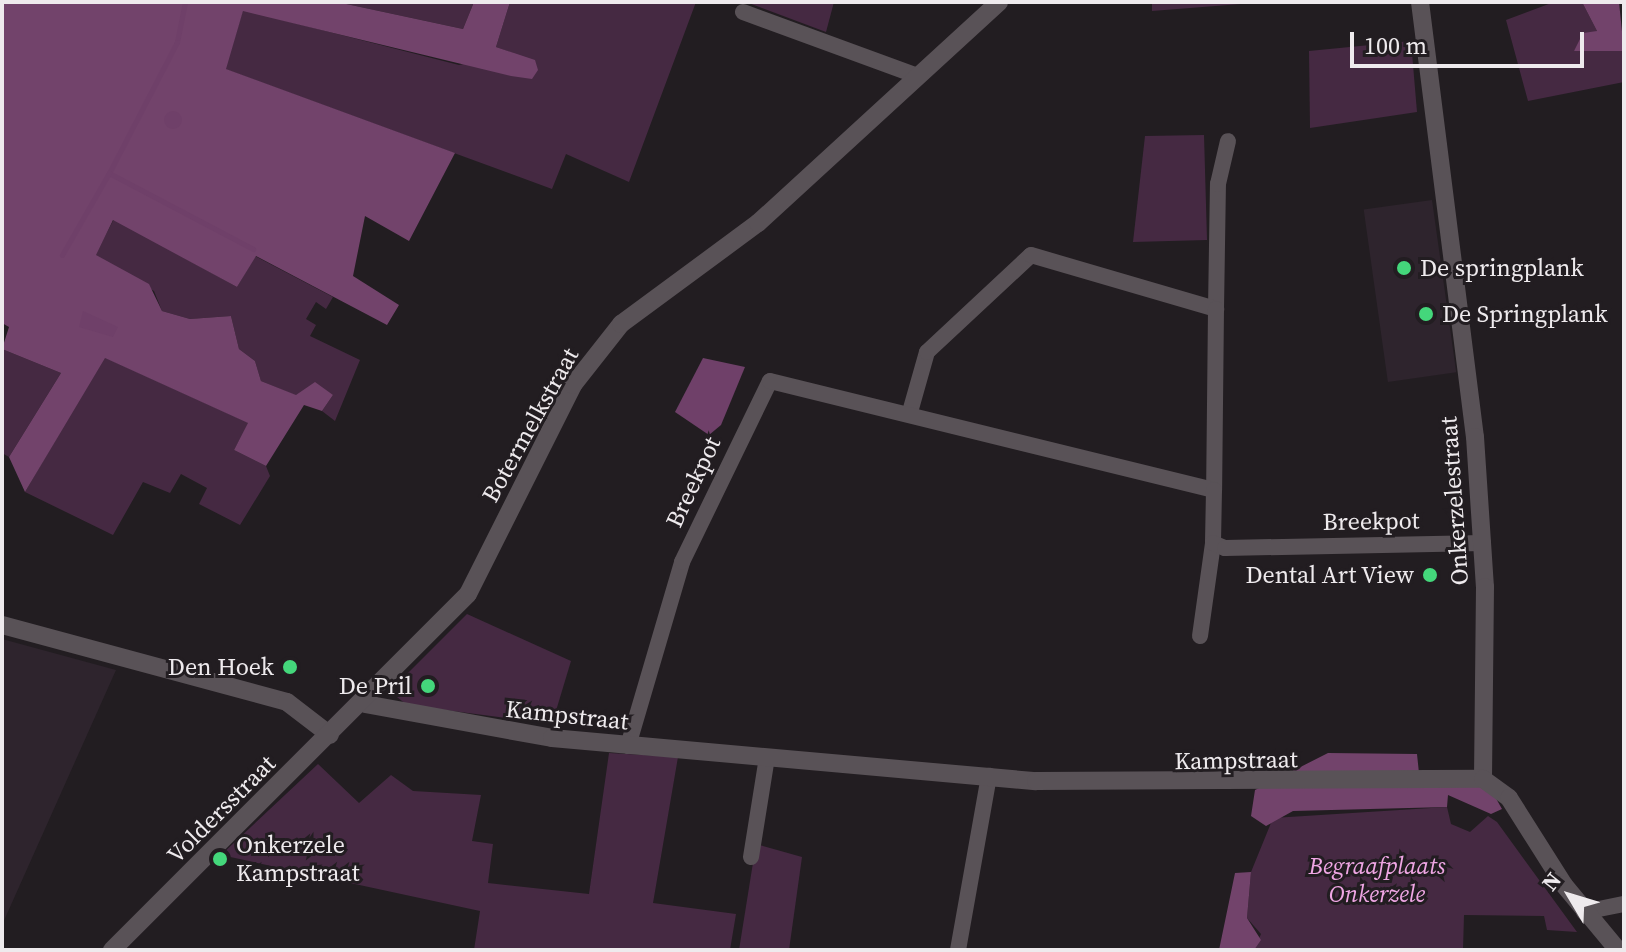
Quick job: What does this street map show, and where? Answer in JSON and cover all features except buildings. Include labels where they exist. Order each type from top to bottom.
[{"type":"street","name":"Botermelkstraat","points":[[365,704],[468,594],[573,385],[621,324],[758,223],[999,2]]},
{"type":"street","name":"Onkerzelestraat","points":[[1420,2],[1483,543],[1483,779]]},
{"type":"street","points":[[743,12],[918,76]]},
{"type":"street","points":[[1200,636],[1213,543],[1218,184],[1228,141]]},
{"type":"street","points":[[910,412],[927,352],[1031,255],[1216,309]]},
{"type":"street","name":"Breekpot","points":[[628,746],[682,562],[770,381],[910,412],[1214,490]]},
{"type":"street","name":"Breekpot","points":[[1213,543],[1483,543]]},
{"type":"street","points":[[2,625],[287,702],[330,735]]},
{"type":"street","name":"Voldersstraat","points":[[112,950],[365,704]]},
{"type":"street","name":"Kampstraat","points":[[365,704],[489,731],[628,746],[989,776],[1188,785],[1483,779]]},
{"type":"street","points":[[751,857],[767,757]]},
{"type":"street","points":[[958,950],[989,776]]},
{"type":"street","points":[[1483,779],[1509,798],[1584,912],[1618,950]]},
{"type":"street","points":[[1584,912],[1624,904]]},
{"type":"shaded area","points":[[2,2],[337,2],[463,29],[474,2],[510,2],[496,47],[535,60],[538,70],[532,79],[511,76],[243,11],[226,69],[455,153],[409,241],[365,216],[353,276],[399,305],[387,325],[256,256],[237,287],[113,220],[96,255],[149,284],[162,311],[190,319],[231,316],[239,349],[255,361],[261,381],[296,395],[315,382],[333,395],[322,411],[304,405],[266,466],[234,450],[248,423],[105,358],[25,492],[9,457],[61,373],[2,349],[9,327],[2,323]]},
{"type":"shaded area","points":[[1582,2],[1619,2],[1624,51],[1574,51],[1583,33],[1597,31]]},
{"type":"shaded area","points":[[169,111],[177,111],[182,120],[180,127],[169,129],[164,124],[164,116]]},
{"type":"shaded area","name":"De springplank","points":[[1432,200],[1456,372],[1388,382],[1364,210]]},
{"type":"shaded area","points":[[83,311],[118,327],[113,337],[79,327]]},
{"type":"shaded area","points":[[703,358],[745,367],[721,425],[709,435],[675,412]]},
{"type":"shaded area","points":[[2,639],[116,670],[2,925]]},
{"type":"shaded area","points":[[1328,753],[1417,754],[1419,773],[1481,772],[1502,809],[1491,814],[1448,795],[1447,807],[1293,811],[1266,826],[1251,816],[1255,790]]},
{"type":"shaded area","points":[[1251,872],[1247,918],[1261,940],[1254,950],[1219,950],[1235,873]]},
{"type":"green space","points":[[337,2],[474,2],[463,29]]},
{"type":"green space","points":[[510,2],[696,2],[629,182],[566,154],[552,189],[225,69],[243,10],[459,65],[513,53],[496,47]]},
{"type":"green space","points":[[746,2],[834,2],[826,32]]},
{"type":"green space","points":[[1152,2],[1266,2],[1152,11]]},
{"type":"green space","points":[[1554,2],[1582,2],[1597,31],[1574,51],[1624,51],[1624,82],[1528,101],[1506,20]]},
{"type":"green space","points":[[1411,41],[1417,112],[1310,128],[1309,51]]},
{"type":"green space","points":[[1204,135],[1207,240],[1133,242],[1145,136]]},
{"type":"green space","points":[[114,219],[237,287],[255,256],[333,297],[326,309],[316,302],[306,319],[316,325],[310,336],[360,360],[335,421],[322,411],[333,395],[297,396],[261,381],[255,361],[239,349],[231,316],[190,319],[162,311],[154,291],[95,255]]},
{"type":"green space","points":[[2,349],[61,373],[9,457],[2,453]]},
{"type":"green space","points":[[104,357],[249,423],[234,450],[266,466],[270,476],[240,525],[199,504],[207,488],[181,474],[170,493],[143,482],[113,535],[25,492]]},
{"type":"green space","points":[[467,614],[571,661],[552,724],[407,705],[397,697],[401,680]]},
{"type":"green space","points":[[609,753],[678,757],[653,903],[736,914],[730,950],[474,950],[480,911],[221,855],[318,764],[359,803],[391,775],[413,791],[481,795],[472,841],[493,844],[488,883],[589,894]]},
{"type":"green space","name":"Begraafplaats Onkerzele","points":[[1447,807],[1451,824],[1470,832],[1488,816],[1497,822],[1577,932],[1547,930],[1544,916],[1464,915],[1463,950],[1254,950],[1261,934],[1247,918],[1251,872],[1273,818]]},
{"type":"green space","points":[[756,844],[802,857],[789,950],[739,950]]},
{"type":"waterway","points":[[185,2],[177,42],[109,173],[253,249]]},
{"type":"waterway","points":[[62,255],[109,173]]},
{"type":"place","name":"De springplank","points":[[1404,268]]},
{"type":"place","name":"De Springplank","points":[[1426,314]]},
{"type":"place","name":"Dental Art View","points":[[1430,575]]},
{"type":"place","name":"Den Hoek","points":[[290,667]]},
{"type":"place","name":"De Pril","points":[[428,686]]},
{"type":"place","name":"Onkerzele Kampstraat","points":[[220,859]]}]
